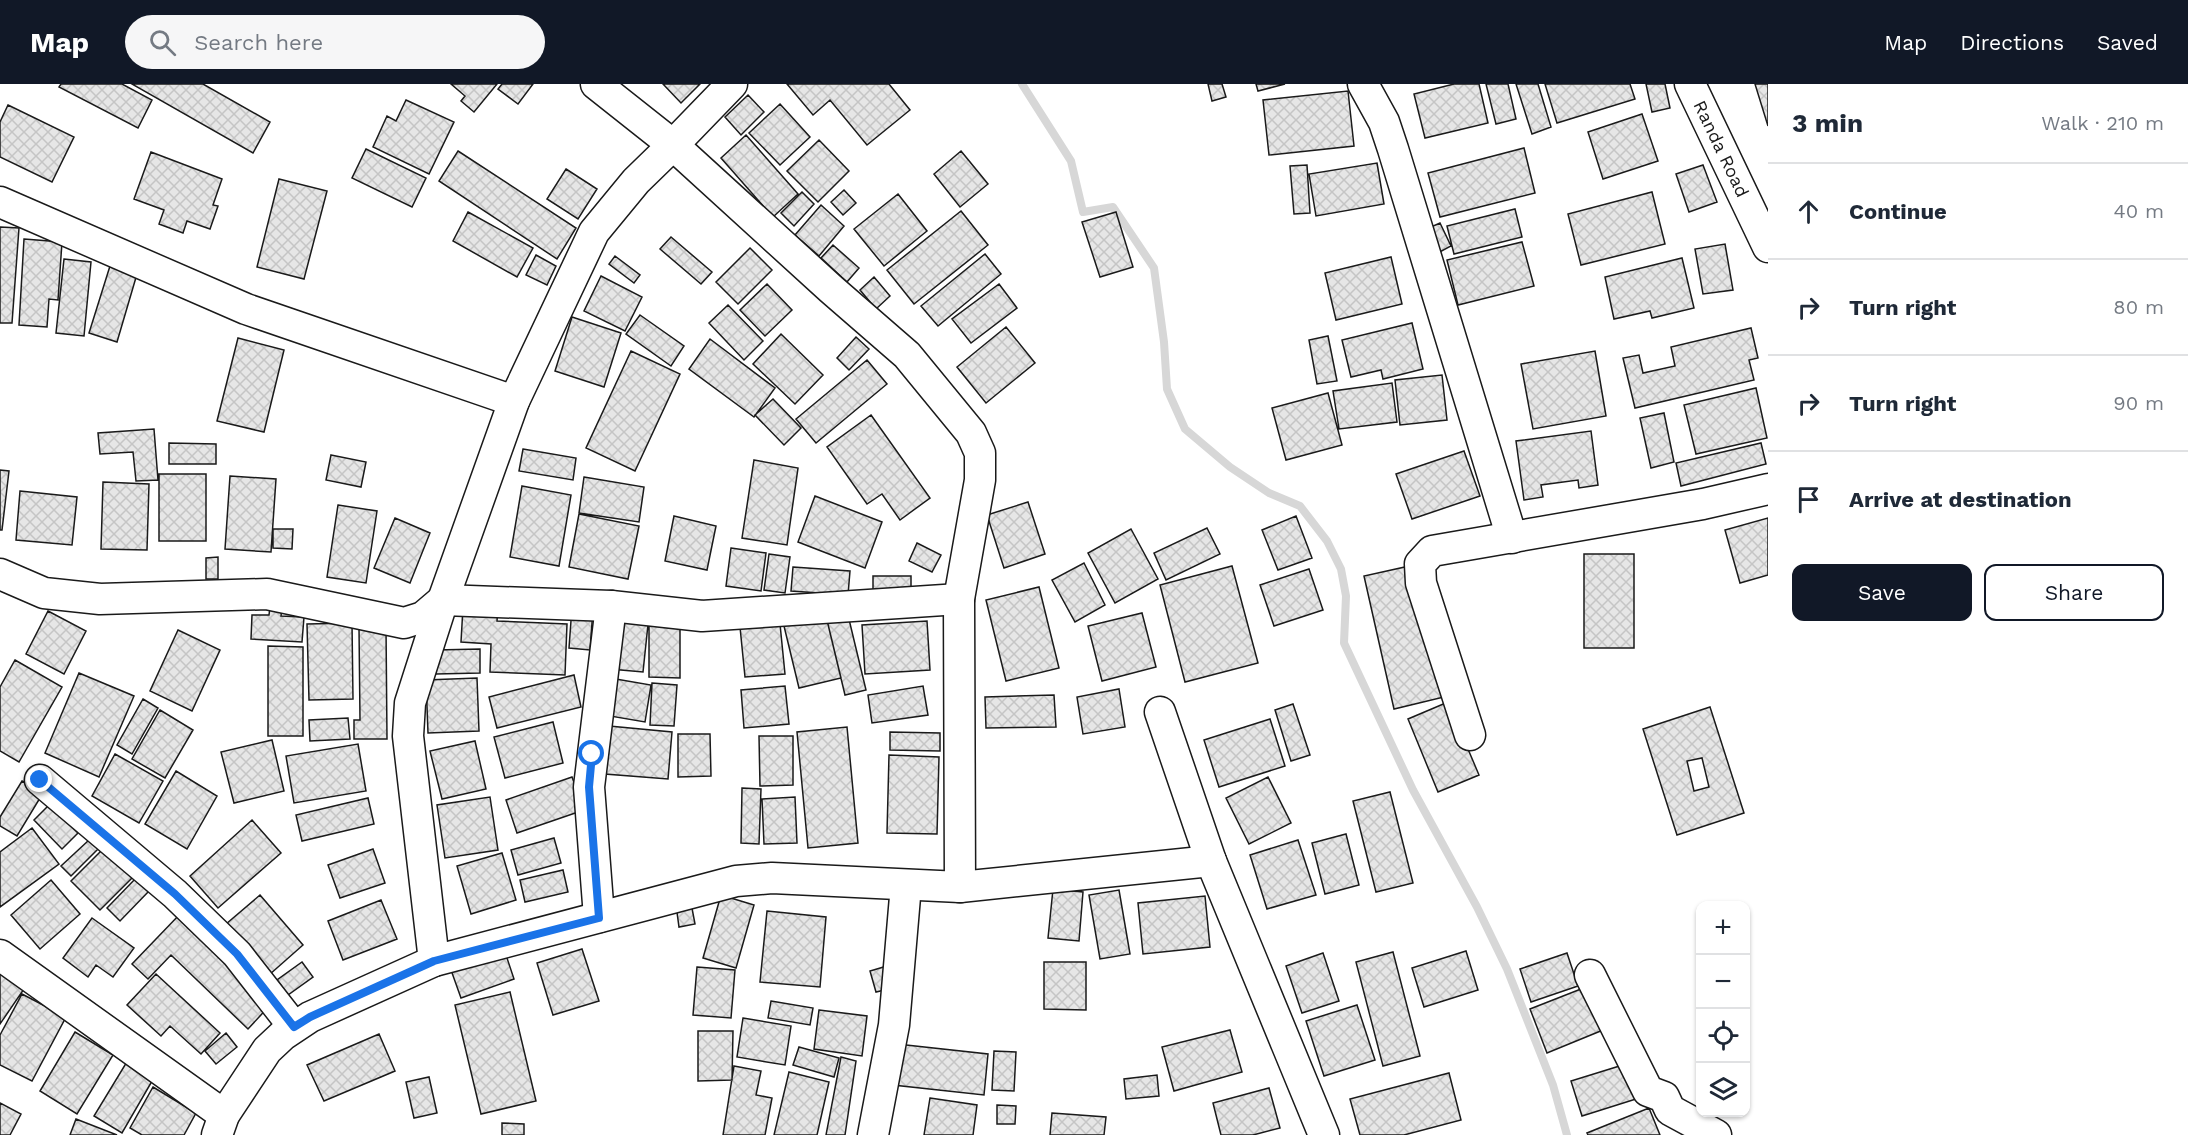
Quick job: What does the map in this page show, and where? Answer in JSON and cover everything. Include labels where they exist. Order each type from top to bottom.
[{"type":"street","points":[[596,84],[673,145],[907,355],[971,433],[980,453],[980,480],[959,599],[960,887]]},
{"type":"street","points":[[434,961],[408,736],[410,703],[443,600],[514,401],[594,232],[636,180],[732,84]]},
{"type":"street","points":[[1363,84],[1384,123],[1394,149],[1512,538]]},
{"type":"street","name":"Randa Road","points":[[1690,84],[1768,247]]},
{"type":"street","points":[[0,202],[246,309],[514,401]]},
{"type":"street","points":[[1470,735],[1421,583],[1420,564],[1432,552],[1703,504],[1768,489]]},
{"type":"street","points":[[0,574],[44,593],[100,599],[267,594],[404,623],[423,617],[443,600],[611,606],[702,616],[959,599]]},
{"type":"street","points":[[599,918],[589,787],[611,606]]},
{"type":"street","points":[[1160,712],[1211,861],[1324,1135]]},
{"type":"street","points":[[40,780],[175,894],[237,954],[294,1027]]},
{"type":"street","points":[[0,955],[220,1125],[267,1050],[283,1035],[310,1017],[434,961],[736,881],[772,878],[960,887],[1211,861]]},
{"type":"street","points":[[873,1135],[894,1024],[906,885]]},
{"type":"street","points":[[1590,975],[1648,1091],[1664,1097],[1670,1110],[1716,1135]]},
{"type":"building","points":[[61,84],[122,84],[152,100],[138,128],[59,87]]},
{"type":"building","points":[[132,84],[203,84],[270,122],[253,153]]},
{"type":"building","points":[[451,84],[497,84],[474,112],[461,101],[465,96]]},
{"type":"building","points":[[502,84],[533,84],[518,104],[498,89]]},
{"type":"building","points":[[663,84],[700,84],[681,103]]},
{"type":"building","points":[[787,84],[889,84],[910,110],[867,145],[830,100],[813,115]]},
{"type":"building","points":[[1208,84],[1222,84],[1226,97],[1212,101]]},
{"type":"building","points":[[1256,84],[1285,84],[1258,91]]},
{"type":"building","points":[[1454,84],[1479,84],[1488,123],[1425,138],[1414,94]]},
{"type":"building","points":[[1486,84],[1508,84],[1516,119],[1496,124]]},
{"type":"building","points":[[1516,84],[1538,84],[1551,127],[1532,134]]},
{"type":"building","points":[[1545,84],[1630,84],[1635,99],[1557,123]]},
{"type":"building","points":[[1646,84],[1665,84],[1670,108],[1652,112]]},
{"type":"building","points":[[1755,84],[1768,84],[1768,126]]},
{"type":"building","points":[[1348,91],[1354,146],[1269,155],[1263,100]]},
{"type":"building","points":[[748,95],[764,112],[741,135],[725,117]]},
{"type":"building","points":[[406,100],[454,122],[429,174],[373,147],[387,116],[396,121]]},
{"type":"building","points":[[780,104],[810,137],[780,165],[749,133]]},
{"type":"building","points":[[8,105],[74,137],[52,182],[0,157],[0,122]]},
{"type":"building","points":[[1642,114],[1658,161],[1603,179],[1588,132]]},
{"type":"building","points":[[746,135],[798,194],[773,217],[721,158]]},
{"type":"building","points":[[819,140],[849,171],[818,202],[787,171]]},
{"type":"building","points":[[1524,148],[1535,193],[1440,217],[1428,173]]},
{"type":"building","points":[[366,149],[426,178],[412,207],[352,178]]},
{"type":"building","points":[[458,151],[576,228],[557,259],[439,181]]},
{"type":"building","points":[[961,151],[988,184],[960,207],[934,174]]},
{"type":"building","points":[[151,152],[222,179],[213,205],[218,206],[210,229],[187,221],[183,233],[159,224],[164,210],[134,199]]},
{"type":"building","points":[[1377,163],[1384,204],[1316,216],[1309,174]]},
{"type":"building","points":[[1307,165],[1310,213],[1294,214],[1290,166]]},
{"type":"building","points":[[1703,165],[1717,202],[1689,212],[1676,174]]},
{"type":"building","points":[[566,169],[597,189],[578,219],[547,199]]},
{"type":"building","points":[[279,179],[327,191],[304,279],[257,267]]},
{"type":"building","points":[[844,190],[856,203],[843,215],[831,202]]},
{"type":"building","points":[[802,192],[814,204],[794,226],[781,213]]},
{"type":"building","points":[[1652,192],[1665,244],[1581,265],[1568,214]]},
{"type":"building","points":[[898,194],[927,231],[884,266],[854,229]]},
{"type":"building","points":[[821,205],[844,226],[819,256],[795,235]]},
{"type":"building","points":[[1515,209],[1522,237],[1454,254],[1447,226]]},
{"type":"building","points":[[961,211],[988,245],[914,304],[887,270]]},
{"type":"building","points":[[468,212],[533,248],[517,277],[453,241]]},
{"type":"building","points":[[1116,212],[1133,267],[1100,277],[1082,222]]},
{"type":"building","points":[[1440,223],[1451,246],[1436,254],[1424,230]]},
{"type":"building","points":[[0,227],[19,228],[12,323],[0,323]]},
{"type":"building","points":[[671,237],[712,272],[701,284],[660,249]]},
{"type":"building","points":[[24,239],[62,242],[58,300],[49,299],[47,327],[19,325]]},
{"type":"building","points":[[1522,242],[1534,286],[1458,305],[1447,260]]},
{"type":"building","points":[[1725,244],[1733,290],[1703,294],[1695,249]]},
{"type":"building","points":[[833,245],[859,268],[847,282],[821,258]]},
{"type":"building","points":[[750,248],[772,270],[738,304],[716,282]]},
{"type":"building","points":[[985,254],[1001,274],[938,326],[921,306]]},
{"type":"building","points":[[536,255],[556,266],[547,285],[526,275]]},
{"type":"building","points":[[615,256],[640,275],[634,283],[609,264]]},
{"type":"building","points":[[1391,257],[1402,304],[1336,320],[1325,273]]},
{"type":"building","points":[[1682,258],[1694,308],[1652,318],[1650,311],[1614,319],[1605,277]]},
{"type":"building","points":[[64,259],[91,262],[84,336],[56,333]]},
{"type":"building","points":[[110,266],[137,274],[117,342],[89,333]]},
{"type":"building","points":[[601,276],[642,297],[625,331],[584,311]]},
{"type":"building","points":[[874,277],[890,296],[876,309],[860,290]]},
{"type":"building","points":[[767,284],[792,310],[765,336],[740,310]]},
{"type":"building","points":[[999,284],[1017,308],[971,343],[952,319]]},
{"type":"building","points":[[728,305],[763,341],[744,360],[709,323]]},
{"type":"building","points":[[640,315],[684,346],[671,366],[626,334]]},
{"type":"building","points":[[572,317],[621,333],[604,387],[555,371]]},
{"type":"building","points":[[1412,323],[1423,369],[1383,379],[1381,370],[1351,377],[1342,340]]},
{"type":"building","points":[[1006,327],[1035,363],[986,403],[957,367]]},
{"type":"building","points":[[1751,328],[1758,358],[1749,360],[1754,380],[1635,408],[1623,358],[1639,355],[1643,373],[1675,366],[1671,347]]},
{"type":"building","points":[[781,334],[823,375],[795,404],[753,364]]},
{"type":"building","points":[[1328,336],[1337,381],[1317,384],[1309,340]]},
{"type":"building","points":[[856,337],[869,349],[849,370],[837,358]]},
{"type":"building","points":[[238,338],[284,350],[264,432],[217,421]]},
{"type":"building","points":[[710,339],[775,388],[754,417],[689,369]]},
{"type":"building","points":[[631,351],[680,374],[635,471],[586,448]]},
{"type":"building","points":[[1595,351],[1606,416],[1533,429],[1521,364]]},
{"type":"building","points":[[867,360],[887,384],[816,443],[796,419]]},
{"type":"building","points":[[1442,375],[1447,420],[1400,425],[1395,380]]},
{"type":"building","points":[[1392,383],[1397,422],[1339,429],[1333,391]]},
{"type":"building","points":[[1756,388],[1767,438],[1696,454],[1684,405]]},
{"type":"building","points":[[1328,393],[1342,445],[1286,460],[1272,408]]},
{"type":"building","points":[[773,399],[801,428],[784,445],[755,415]]},
{"type":"building","points":[[1664,413],[1674,462],[1651,468],[1640,418]]},
{"type":"building","points":[[871,415],[930,498],[900,520],[882,494],[867,504],[827,447]]},
{"type":"building","points":[[154,429],[158,480],[136,481],[133,452],[100,454],[98,433]]},
{"type":"building","points":[[1591,431],[1598,485],[1579,488],[1578,480],[1541,485],[1543,497],[1524,500],[1516,441]]},
{"type":"building","points":[[169,443],[216,444],[216,464],[169,464]]},
{"type":"building","points":[[1761,443],[1766,464],[1681,486],[1676,463]]},
{"type":"building","points":[[523,449],[576,458],[573,480],[519,471]]},
{"type":"building","points":[[1464,451],[1480,496],[1412,519],[1396,474]]},
{"type":"building","points":[[331,455],[366,462],[361,487],[326,480]]},
{"type":"building","points":[[754,460],[798,468],[787,545],[742,538]]},
{"type":"building","points":[[0,470],[9,471],[2,530],[0,530]]},
{"type":"building","points":[[159,474],[206,474],[206,541],[159,541]]},
{"type":"building","points":[[230,476],[276,479],[271,552],[225,549]]},
{"type":"building","points":[[584,477],[644,487],[639,522],[579,513]]},
{"type":"building","points":[[103,482],[149,484],[147,550],[101,549]]},
{"type":"building","points":[[522,486],[571,495],[559,566],[510,557]]},
{"type":"building","points":[[20,491],[77,497],[72,545],[16,540]]},
{"type":"building","points":[[815,496],[882,522],[865,568],[798,542]]},
{"type":"building","points":[[1028,502],[1045,554],[1004,568],[987,515]]},
{"type":"building","points":[[338,505],[377,511],[366,583],[327,577]]},
{"type":"building","points":[[579,514],[639,526],[628,579],[569,567]]},
{"type":"building","points":[[674,516],[716,526],[707,570],[665,561]]},
{"type":"building","points":[[1296,516],[1312,558],[1278,570],[1262,530]]},
{"type":"building","points":[[395,518],[430,533],[410,583],[374,568]]},
{"type":"building","points":[[1768,518],[1768,575],[1740,583],[1725,530]]},
{"type":"building","points":[[1207,528],[1220,554],[1166,580],[1154,553]]},
{"type":"building","points":[[273,529],[293,529],[292,549],[273,548]]},
{"type":"building","points":[[1131,529],[1158,579],[1115,603],[1088,553]]},
{"type":"building","points":[[917,543],[941,555],[932,572],[909,561]]},
{"type":"building","points":[[731,548],[766,553],[761,591],[726,586]]},
{"type":"building","points":[[769,554],[790,557],[785,593],[764,590]]},
{"type":"building","points":[[1584,554],[1634,554],[1634,648],[1584,648]]},
{"type":"building","points":[[218,557],[218,579],[206,579],[206,558]]},
{"type":"building","points":[[1084,563],[1105,605],[1075,622],[1052,580]]},
{"type":"building","points":[[1414,565],[1444,697],[1394,709],[1364,576]]},
{"type":"building","points":[[1232,566],[1258,663],[1185,682],[1160,585]]},
{"type":"building","points":[[793,567],[850,571],[848,595],[791,591]]},
{"type":"building","points":[[1309,569],[1323,610],[1274,626],[1260,585]]},
{"type":"building","points":[[873,576],[911,576],[911,599],[873,599]]},
{"type":"building","points":[[1039,587],[1059,668],[1006,681],[986,600]]},
{"type":"building","points":[[270,607],[282,607],[281,616],[304,617],[302,642],[251,639],[252,615],[269,615]]},
{"type":"building","points":[[463,607],[498,608],[497,621],[567,624],[565,675],[490,672],[491,644],[461,642]]},
{"type":"building","points":[[572,607],[593,609],[590,650],[569,648]]},
{"type":"building","points":[[48,611],[86,631],[64,674],[26,654]]},
{"type":"building","points":[[847,611],[866,690],[845,695],[826,616]]},
{"type":"building","points":[[615,612],[649,615],[643,672],[610,669]]},
{"type":"building","points":[[1142,613],[1156,667],[1102,681],[1088,626]]},
{"type":"building","points":[[826,616],[841,678],[799,688],[784,626]]},
{"type":"building","points":[[649,617],[680,618],[680,678],[649,677]]},
{"type":"building","points":[[927,621],[930,670],[865,674],[862,625]]},
{"type":"building","points":[[352,623],[353,699],[309,700],[307,624]]},
{"type":"building","points":[[780,624],[785,674],[745,677],[740,627]]},
{"type":"building","points":[[386,626],[387,739],[354,739],[354,720],[360,720],[359,627]]},
{"type":"building","points":[[178,630],[220,650],[192,711],[150,691]]},
{"type":"building","points":[[268,646],[303,647],[303,736],[268,736]]},
{"type":"building","points":[[480,649],[480,673],[436,674],[436,650]]},
{"type":"building","points":[[15,660],[62,687],[19,762],[0,751],[0,687]]},
{"type":"building","points":[[79,673],[134,696],[99,777],[45,753]]},
{"type":"building","points":[[574,675],[581,707],[497,728],[489,697]]},
{"type":"building","points":[[477,678],[479,731],[428,733],[426,680]]},
{"type":"building","points":[[610,678],[651,685],[645,722],[604,715]]},
{"type":"building","points":[[652,683],[677,685],[674,726],[650,725]]},
{"type":"building","points":[[785,686],[789,724],[744,728],[741,690]]},
{"type":"building","points":[[923,686],[928,715],[872,723],[868,695]]},
{"type":"building","points":[[1119,689],[1125,727],[1083,734],[1077,697]]},
{"type":"building","points":[[1054,695],[1056,727],[986,728],[985,697]]},
{"type":"building","points":[[143,699],[158,708],[132,754],[117,745]]},
{"type":"building","points":[[1448,702],[1479,775],[1438,792],[1408,719]]},
{"type":"building","points":[[1293,704],[1310,755],[1291,761],[1275,710]]},
{"type":"building","points":[[1710,707],[1744,813],[1677,835],[1643,729]],"holes":[[[1702,758],[1709,787],[1694,791],[1687,761]]]},
{"type":"building","points":[[160,710],[193,730],[165,778],[132,759]]},
{"type":"building","points":[[348,718],[350,739],[310,741],[309,720]]},
{"type":"building","points":[[1270,719],[1285,766],[1219,787],[1204,740]]},
{"type":"building","points":[[553,722],[563,763],[505,778],[494,737]]},
{"type":"building","points":[[609,726],[672,732],[668,779],[605,774]]},
{"type":"building","points":[[847,727],[858,843],[808,848],[797,732]]},
{"type":"building","points":[[890,732],[940,733],[940,751],[890,750]]},
{"type":"building","points":[[678,734],[710,734],[711,776],[678,777]]},
{"type":"building","points":[[759,736],[793,736],[793,785],[760,786]]},
{"type":"building","points":[[272,740],[284,791],[234,803],[221,752]]},
{"type":"building","points":[[475,741],[486,789],[442,799],[430,751]]},
{"type":"building","points":[[358,744],[366,791],[294,803],[286,756]]},
{"type":"building","points":[[115,754],[163,781],[139,823],[92,796]]},
{"type":"building","points":[[889,755],[939,757],[937,834],[887,833]]},
{"type":"building","points":[[176,771],[217,796],[187,849],[145,824]]},
{"type":"building","points":[[572,777],[584,810],[517,833],[506,800]]},
{"type":"building","points":[[1268,777],[1291,823],[1249,844],[1226,798]]},
{"type":"building","points":[[22,781],[43,793],[17,836],[0,826],[0,817]]},
{"type":"building","points":[[742,788],[761,789],[759,844],[741,843]]},
{"type":"building","points":[[1390,792],[1413,883],[1376,892],[1353,801]]},
{"type":"building","points":[[490,797],[498,850],[445,858],[437,805]]},
{"type":"building","points":[[795,797],[797,843],[764,844],[762,799]]},
{"type":"building","points":[[368,798],[374,824],[302,841],[296,815]]},
{"type":"building","points":[[50,804],[78,833],[62,849],[34,820]]},
{"type":"building","points":[[252,820],[281,853],[218,908],[190,876]]},
{"type":"building","points":[[32,828],[59,864],[0,907],[0,852]]},
{"type":"building","points":[[1346,834],[1359,885],[1325,894],[1312,843]]},
{"type":"building","points":[[554,838],[561,863],[518,875],[511,850]]},
{"type":"building","points":[[89,840],[98,849],[71,876],[61,866]]},
{"type":"building","points":[[1298,840],[1316,895],[1267,909],[1250,855]]},
{"type":"building","points":[[105,847],[134,876],[100,910],[71,881]]},
{"type":"building","points":[[373,849],[385,883],[340,898],[328,865]]},
{"type":"building","points":[[502,853],[516,900],[471,914],[457,866]]},
{"type":"building","points":[[563,870],[568,892],[525,902],[520,880]]},
{"type":"building","points":[[136,878],[149,891],[120,921],[107,908]]},
{"type":"building","points":[[51,880],[80,914],[40,949],[11,915]]},
{"type":"building","points":[[1053,889],[1083,892],[1079,941],[1048,938]]},
{"type":"building","points":[[1119,890],[1130,954],[1100,959],[1089,895]]},
{"type":"building","points":[[260,895],[303,945],[269,975],[226,924]]},
{"type":"building","points":[[721,895],[754,905],[736,968],[703,958]]},
{"type":"building","points":[[1205,896],[1210,947],[1143,954],[1138,903]]},
{"type":"building","points":[[381,900],[397,939],[343,960],[328,921]]},
{"type":"building","points":[[691,903],[695,924],[679,927],[676,905]]},
{"type":"building","points":[[767,911],[826,917],[820,987],[760,982]]},
{"type":"building","points":[[180,914],[272,1003],[248,1029],[171,955],[148,979],[132,964]]},
{"type":"building","points":[[92,918],[134,948],[113,977],[96,965],[88,977],[63,958]]},
{"type":"building","points":[[582,949],[599,1001],[553,1015],[537,963]]},
{"type":"building","points":[[1466,951],[1478,990],[1424,1007],[1412,968]]},
{"type":"building","points":[[505,952],[514,979],[461,998],[451,970]]},
{"type":"building","points":[[1393,952],[1420,1056],[1383,1066],[1356,962]]},
{"type":"building","points":[[1323,953],[1339,1001],[1302,1013],[1286,966]]},
{"type":"building","points":[[1567,953],[1578,986],[1531,1002],[1520,969]]},
{"type":"building","points":[[302,962],[313,977],[288,995],[277,980]]},
{"type":"building","points":[[1044,962],[1086,962],[1086,1010],[1044,1009]]},
{"type":"building","points":[[887,966],[893,988],[876,992],[870,971]]},
{"type":"building","points":[[697,967],[735,970],[731,1018],[693,1015]]},
{"type":"building","points":[[0,973],[24,989],[0,1024]]},
{"type":"building","points":[[156,974],[220,1033],[201,1054],[170,1026],[161,1036],[127,1005]]},
{"type":"building","points":[[1586,987],[1603,1030],[1547,1053],[1530,1009]]},
{"type":"building","points":[[510,992],[536,1101],[481,1114],[455,1005]]},
{"type":"building","points":[[22,994],[66,1017],[32,1081],[0,1065],[0,1035]]},
{"type":"building","points":[[771,1001],[813,1008],[810,1025],[768,1018]]},
{"type":"building","points":[[1357,1005],[1375,1060],[1324,1076],[1306,1021]]},
{"type":"building","points":[[819,1010],[867,1016],[862,1056],[814,1049]]},
{"type":"building","points":[[743,1018],[791,1026],[785,1065],[737,1057]]},
{"type":"building","points":[[1230,1030],[1242,1072],[1174,1091],[1162,1047]]},
{"type":"building","points":[[698,1031],[733,1031],[732,1080],[698,1081]]},
{"type":"building","points":[[75,1032],[113,1055],[77,1114],[40,1091]]},
{"type":"building","points":[[226,1033],[237,1047],[216,1064],[205,1051]]},
{"type":"building","points":[[379,1034],[395,1071],[324,1101],[307,1065]]},
{"type":"building","points":[[897,1044],[988,1054],[984,1095],[893,1085]]},
{"type":"building","points":[[799,1047],[839,1058],[834,1077],[793,1065]]},
{"type":"building","points":[[994,1051],[1016,1052],[1014,1091],[992,1090]]},
{"type":"building","points":[[841,1057],[856,1061],[845,1135],[826,1135]]},
{"type":"building","points":[[128,1060],[155,1076],[122,1133],[94,1116]]},
{"type":"building","points":[[1626,1064],[1636,1099],[1582,1116],[1571,1081]]},
{"type":"building","points":[[734,1066],[761,1071],[756,1095],[772,1098],[765,1135],[723,1135]]},
{"type":"building","points":[[789,1072],[829,1082],[817,1135],[774,1135]]},
{"type":"building","points":[[1449,1073],[1461,1120],[1404,1135],[1360,1135],[1350,1099]]},
{"type":"building","points":[[1157,1075],[1159,1096],[1126,1099],[1124,1079]]},
{"type":"building","points":[[429,1077],[437,1113],[414,1118],[406,1082]]},
{"type":"building","points":[[153,1087],[196,1113],[184,1135],[142,1135],[130,1128]]},
{"type":"building","points":[[1269,1088],[1280,1128],[1253,1135],[1221,1135],[1213,1103]]},
{"type":"building","points":[[930,1098],[977,1105],[973,1135],[924,1135]]},
{"type":"building","points":[[0,1103],[21,1114],[10,1135],[0,1135]]},
{"type":"building","points":[[997,1105],[1016,1106],[1015,1124],[997,1124]]},
{"type":"building","points":[[1649,1108],[1660,1135],[1588,1135],[1587,1133]]},
{"type":"building","points":[[1052,1113],[1106,1117],[1104,1135],[1050,1135]]},
{"type":"building","points":[[76,1119],[117,1135],[70,1135]]},
{"type":"building","points":[[502,1123],[524,1124],[524,1135],[502,1135]]},
{"type":"waterway","points":[[1022,84],[1071,161],[1083,212],[1113,207],[1154,268],[1164,342],[1167,389],[1185,429],[1230,467],[1269,493],[1300,506],[1327,541],[1341,569],[1346,596],[1344,643],[1413,790],[1477,907],[1507,969],[1553,1085],[1567,1135]]},
{"type":"route","points":[[40,780],[175,894],[237,954],[294,1027],[310,1017],[434,961],[599,918],[589,787],[592,754]]}]
